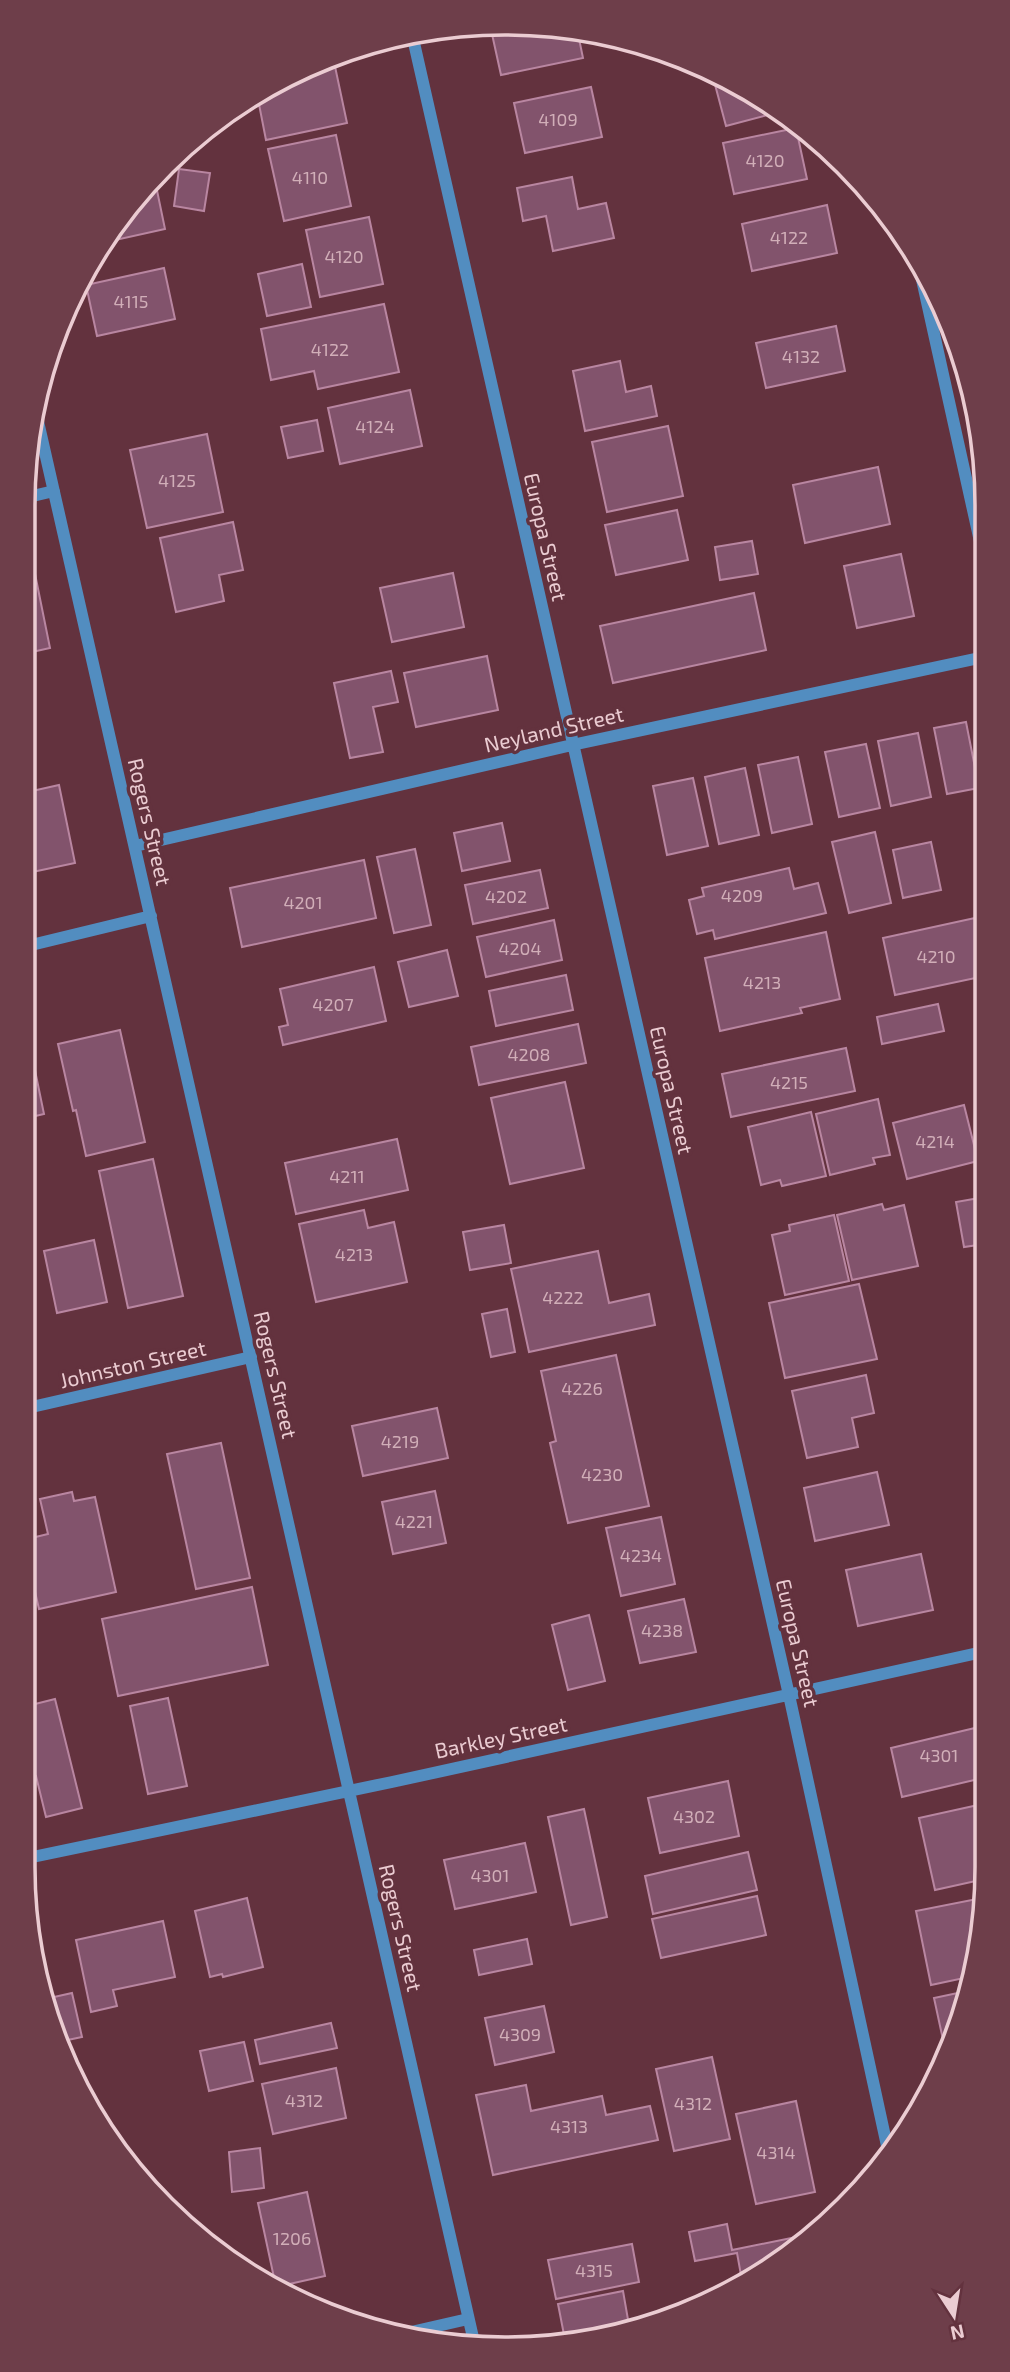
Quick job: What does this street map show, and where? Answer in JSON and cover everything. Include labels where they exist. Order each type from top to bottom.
[{"type":"street","name":"Europa Street","points":[[414,44],[789,1695],[886,2142]]},
{"type":"street","points":[[925,294],[975,519]]},
{"type":"street","name":"Rogers Street","points":[[41,433],[472,2336]]},
{"type":"street","points":[[35,495],[54,491]]},
{"type":"street","name":"Neyland Street","points":[[135,846],[572,745],[975,659]]},
{"type":"street","points":[[35,944],[151,916]]},
{"type":"street","name":"Johnston Street","points":[[35,1406],[251,1357]]},
{"type":"street","name":"Barkley Street","points":[[35,1857],[350,1791],[975,1654]]},
{"type":"street","points":[[422,2329],[468,2319]]},
{"type":"building","points":[[492,35],[536,36],[580,41],[583,58],[501,75]]},
{"type":"building","points":[[335,67],[347,123],[266,140],[259,105],[297,83]]},
{"type":"building","points":[[715,84],[767,115],[726,126]]},
{"type":"building","points":[[591,87],[602,137],[525,153],[514,103]]},
{"type":"building","points":[[788,130],[798,138],[807,179],[734,194],[723,143]]},
{"type":"building","points":[[336,135],[351,206],[284,221],[268,149]]},
{"type":"building","points":[[179,169],[210,173],[204,211],[174,206]]},
{"type":"building","points":[[572,177],[578,209],[606,203],[614,238],[553,251],[546,216],[523,221],[517,188]]},
{"type":"building","points":[[157,190],[165,229],[117,240]]},
{"type":"building","points":[[827,205],[837,253],[752,271],[742,224]]},
{"type":"building","points":[[369,217],[383,284],[320,297],[306,230]]},
{"type":"building","points":[[302,264],[311,307],[267,316],[258,274]]},
{"type":"building","points":[[164,268],[175,319],[97,336],[87,290],[90,284]]},
{"type":"building","points":[[384,304],[399,372],[318,389],[314,371],[271,380],[261,329]]},
{"type":"building","points":[[836,326],[845,371],[766,388],[756,343]]},
{"type":"building","points":[[620,361],[626,392],[651,386],[657,416],[585,431],[573,371]]},
{"type":"building","points":[[410,390],[422,446],[340,464],[328,408]]},
{"type":"building","points":[[317,420],[323,451],[288,458],[281,427]]},
{"type":"building","points":[[668,426],[683,496],[607,512],[592,442]]},
{"type":"building","points":[[207,434],[223,512],[147,528],[130,450]]},
{"type":"building","points":[[878,467],[890,524],[805,543],[793,485]]},
{"type":"building","points":[[677,510],[688,560],[616,575],[605,525]]},
{"type":"building","points":[[233,522],[243,570],[219,575],[224,601],[176,612],[160,538]]},
{"type":"building","points":[[752,541],[758,574],[720,580],[715,547]]},
{"type":"building","points":[[901,554],[914,616],[857,628],[844,566]]},
{"type":"building","points":[[453,573],[464,627],[392,642],[380,588]]},
{"type":"building","points":[[35,574],[50,648],[35,651]]},
{"type":"building","points":[[754,593],[766,650],[613,683],[600,626]]},
{"type":"building","points":[[487,656],[498,710],[416,727],[404,673]]},
{"type":"building","points":[[391,671],[398,702],[373,707],[383,752],[350,758],[334,683]]},
{"type":"building","points":[[966,722],[975,768],[975,789],[947,794],[934,728]]},
{"type":"building","points":[[918,733],[931,797],[891,806],[878,741]]},
{"type":"building","points":[[866,744],[880,808],[839,817],[825,752]]},
{"type":"building","points":[[798,757],[812,824],[772,833],[758,765]]},
{"type":"building","points":[[745,768],[759,835],[719,844],[705,777]]},
{"type":"building","points":[[693,778],[708,846],[667,855],[653,786]]},
{"type":"building","points":[[59,785],[75,863],[35,871],[35,790]]},
{"type":"building","points":[[502,823],[510,861],[462,871],[454,833]]},
{"type":"building","points":[[875,832],[891,903],[849,913],[832,842]]},
{"type":"building","points":[[931,842],[941,890],[903,898],[893,850]]},
{"type":"building","points":[[415,849],[431,925],[394,933],[377,857]]},
{"type":"building","points":[[364,860],[376,918],[242,947],[230,888]]},
{"type":"building","points":[[789,868],[794,889],[818,883],[826,913],[715,939],[713,930],[697,934],[689,900],[704,896],[702,888]]},
{"type":"building","points":[[540,870],[548,908],[473,924],[465,885]]},
{"type":"building","points":[[975,918],[975,978],[895,995],[883,938]]},
{"type":"building","points":[[554,920],[562,960],[486,977],[477,937]]},
{"type":"building","points":[[826,932],[840,999],[800,1008],[802,1013],[720,1031],[705,958]]},
{"type":"building","points":[[447,950],[458,996],[409,1007],[398,962]]},
{"type":"building","points":[[374,967],[386,1021],[283,1045],[279,1027],[288,1025],[280,989]]},
{"type":"building","points":[[566,975],[573,1010],[496,1026],[489,991]]},
{"type":"building","points":[[938,1004],[944,1031],[882,1044],[877,1017]]},
{"type":"building","points":[[578,1024],[586,1063],[479,1085],[471,1047]]},
{"type":"building","points":[[120,1030],[145,1142],[86,1156],[58,1044]]},
{"type":"building","points":[[846,1048],[855,1091],[731,1117],[722,1074]]},
{"type":"building","points":[[35,1070],[44,1114],[35,1116]]},
{"type":"building","points":[[565,1082],[584,1168],[510,1184],[491,1098]]},
{"type":"building","points":[[878,1099],[890,1155],[873,1158],[875,1164],[830,1175],[816,1114]]},
{"type":"building","points":[[964,1105],[975,1149],[975,1162],[907,1179],[893,1123]]},
{"type":"building","points":[[811,1112],[826,1176],[782,1186],[780,1180],[761,1185],[748,1127]]},
{"type":"building","points":[[397,1139],[408,1190],[296,1214],[285,1163]]},
{"type":"building","points":[[153,1159],[183,1296],[128,1308],[99,1171]]},
{"type":"building","points":[[975,1199],[975,1245],[964,1247],[956,1202]]},
{"type":"building","points":[[882,1204],[884,1210],[904,1205],[918,1266],[852,1280],[837,1215]]},
{"type":"building","points":[[364,1210],[368,1228],[394,1222],[407,1282],[316,1302],[299,1224]]},
{"type":"building","points":[[834,1215],[849,1281],[785,1295],[772,1235],[790,1231],[789,1225]]},
{"type":"building","points":[[504,1225],[511,1263],[470,1270],[463,1232]]},
{"type":"building","points":[[94,1240],[107,1302],[57,1313],[44,1251]]},
{"type":"building","points":[[598,1251],[609,1303],[649,1294],[655,1325],[529,1352],[511,1269]]},
{"type":"building","points":[[859,1284],[877,1359],[785,1378],[769,1303]]},
{"type":"building","points":[[507,1309],[515,1352],[491,1357],[482,1314]]},
{"type":"building","points":[[616,1355],[649,1506],[568,1523],[550,1443],[556,1441],[541,1371]]},
{"type":"building","points":[[866,1375],[874,1413],[852,1418],[858,1447],[807,1458],[792,1391]]},
{"type":"building","points":[[437,1408],[448,1458],[363,1476],[352,1426]]},
{"type":"building","points":[[221,1443],[250,1578],[196,1589],[167,1454]]},
{"type":"building","points":[[877,1472],[889,1525],[815,1541],[804,1488]]},
{"type":"building","points":[[435,1491],[446,1543],[393,1554],[382,1502]]},
{"type":"building","points":[[72,1492],[74,1501],[95,1497],[116,1592],[39,1609],[35,1592],[35,1537],[48,1534],[40,1499]]},
{"type":"building","points":[[661,1517],[675,1584],[621,1596],[606,1528]]},
{"type":"building","points":[[921,1554],[933,1610],[858,1626],[846,1570]]},
{"type":"building","points":[[252,1587],[268,1665],[118,1696],[102,1619]]},
{"type":"building","points":[[684,1599],[696,1652],[640,1663],[628,1611]]},
{"type":"building","points":[[589,1615],[605,1681],[568,1690],[552,1625]]},
{"type":"building","points":[[168,1698],[187,1786],[148,1794],[130,1706]]},
{"type":"building","points":[[55,1699],[82,1808],[46,1817],[35,1776],[35,1704]]},
{"type":"building","points":[[975,1728],[975,1780],[902,1797],[891,1748]]},
{"type":"building","points":[[728,1781],[739,1836],[660,1853],[648,1798]]},
{"type":"building","points":[[975,1806],[975,1881],[935,1890],[919,1818]]},
{"type":"building","points":[[584,1809],[607,1917],[571,1925],[548,1817]]},
{"type":"building","points":[[525,1843],[536,1892],[455,1909],[444,1860]]},
{"type":"building","points":[[748,1852],[757,1890],[653,1914],[645,1876]]},
{"type":"building","points":[[757,1896],[766,1935],[661,1958],[652,1919]]},
{"type":"building","points":[[247,1898],[263,1967],[223,1977],[222,1974],[210,1977],[195,1911]]},
{"type":"building","points":[[974,1900],[961,1979],[931,1985],[916,1911]]},
{"type":"building","points":[[163,1921],[175,1977],[113,1990],[117,2006],[91,2012],[76,1940]]},
{"type":"building","points":[[527,1939],[532,1964],[479,1975],[474,1950]]},
{"type":"building","points":[[72,1993],[82,2037],[68,2040],[54,1997]]},
{"type":"building","points":[[958,1993],[943,2038],[934,1998]]},
{"type":"building","points":[[544,2006],[554,2052],[495,2065],[485,2018]]},
{"type":"building","points":[[331,2023],[337,2048],[260,2064],[255,2040]]},
{"type":"building","points":[[244,2042],[253,2081],[209,2091],[200,2051]]},
{"type":"building","points":[[712,2057],[730,2139],[674,2151],[656,2069]]},
{"type":"building","points":[[336,2068],[346,2118],[273,2134],[262,2084]]},
{"type":"building","points":[[526,2085],[531,2111],[602,2096],[606,2115],[650,2106],[658,2140],[493,2175],[476,2095]]},
{"type":"building","points":[[796,2101],[815,2192],[756,2204],[736,2114]]},
{"type":"building","points":[[260,2148],[264,2188],[232,2192],[229,2152]]},
{"type":"building","points":[[307,2192],[325,2276],[288,2284],[274,2276],[258,2203]]},
{"type":"building","points":[[727,2224],[732,2250],[794,2237],[741,2274],[737,2253],[695,2261],[689,2232]]},
{"type":"building","points":[[632,2244],[639,2282],[556,2299],[548,2260]]},
{"type":"building","points":[[623,2291],[628,2321],[564,2333],[558,2304]]}]
